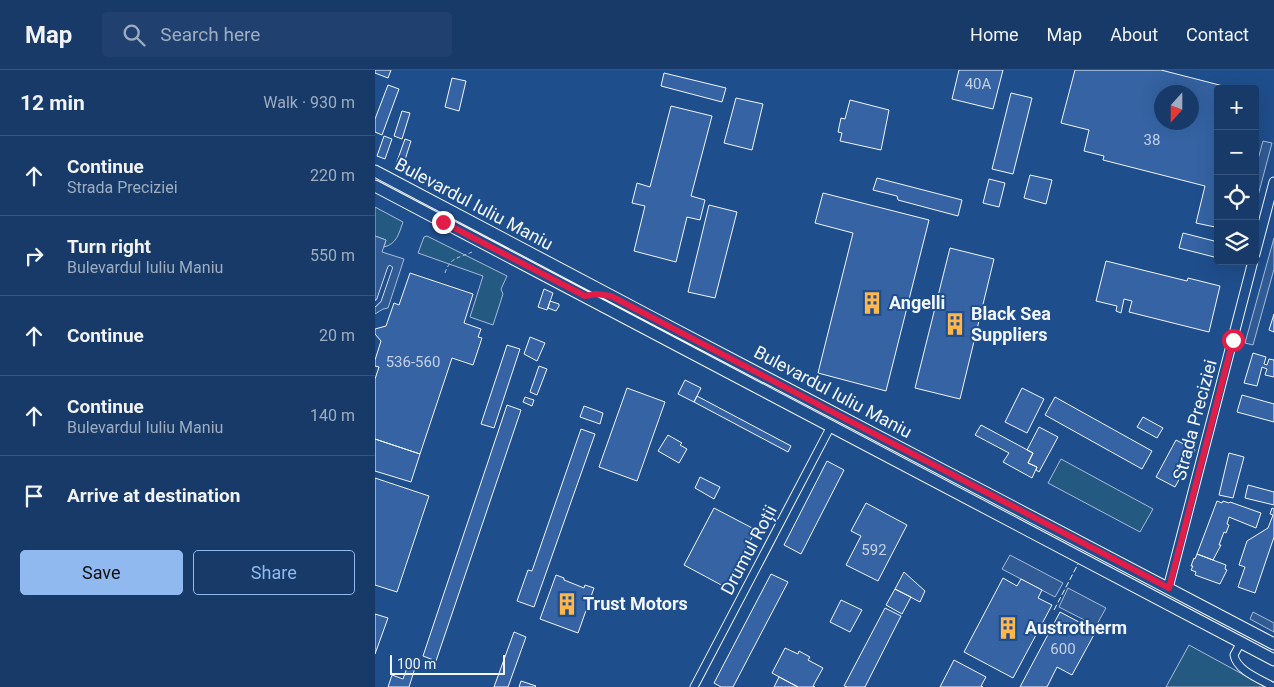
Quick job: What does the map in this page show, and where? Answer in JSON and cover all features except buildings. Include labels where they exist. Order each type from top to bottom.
[{"type":"main road","name":"Bulevardul Iuliu Maniu","points":[[375,171],[1273,644]]},
{"type":"main road","name":"Bulevardul Iuliu Maniu","points":[[375,186],[1274,660]]},
{"type":"main road","points":[[416,208],[421,196]]},
{"type":"main road","points":[[585,296],[596,294],[611,296]]},
{"type":"main road","points":[[1021,527],[1036,530],[1072,546],[1078,540]]},
{"type":"street","points":[[1259,239],[1274,182]]},
{"type":"street","name":"Strada Preciziei","points":[[1169,588],[1252,265]]},
{"type":"street","name":"Drumul Roții","points":[[693,687],[831,426]]},
{"type":"street","points":[[1241,642],[1234,655],[1237,663],[1245,670],[1274,686]]},
{"type":"lane","points":[[375,304],[379,300],[390,268]]},
{"type":"path","points":[[445,272],[449,263],[471,252]]},
{"type":"shaded area","points":[[1263,141],[1272,143],[1259,192],[1259,175],[1259,156]]},
{"type":"shaded area","points":[[375,207],[403,222],[395,241],[388,246],[384,247],[386,240],[375,236]]},
{"type":"shaded area","points":[[375,236],[386,240],[382,252],[404,259],[388,308],[375,314]]},
{"type":"shaded area","points":[[427,236],[507,276],[501,289],[503,294],[493,325],[470,317],[483,276],[418,253],[424,237]]},
{"type":"shaded area","points":[[1274,238],[1274,269],[1253,345],[1245,343]]},
{"type":"shaded area","points":[[1061,459],[1153,509],[1140,532],[1048,483]]},
{"type":"shaded area","points":[[1010,555],[1063,583],[1055,597],[1002,569]]},
{"type":"shaded area","points":[[1068,588],[1106,608],[1096,626],[1059,607]]},
{"type":"shaded area","points":[[1253,612],[1274,623],[1274,632],[1250,619]]},
{"type":"shaded area","points":[[1189,645],[1266,687],[1166,687]]},
{"type":"fence","points":[[1054,610],[1078,564]]},
{"type":"place","name":"Angelli","points":[[872,303]]},
{"type":"place","name":"Black Sea Suppliers","points":[[955,324]]},
{"type":"place","name":"Trust Motors","points":[[567,604]]},
{"type":"place","name":"Austrotherm","points":[[1008,628]]},
{"type":"route","points":[[443,222],[585,296],[596,294],[611,296],[1169,588],[1233,340]]}]
